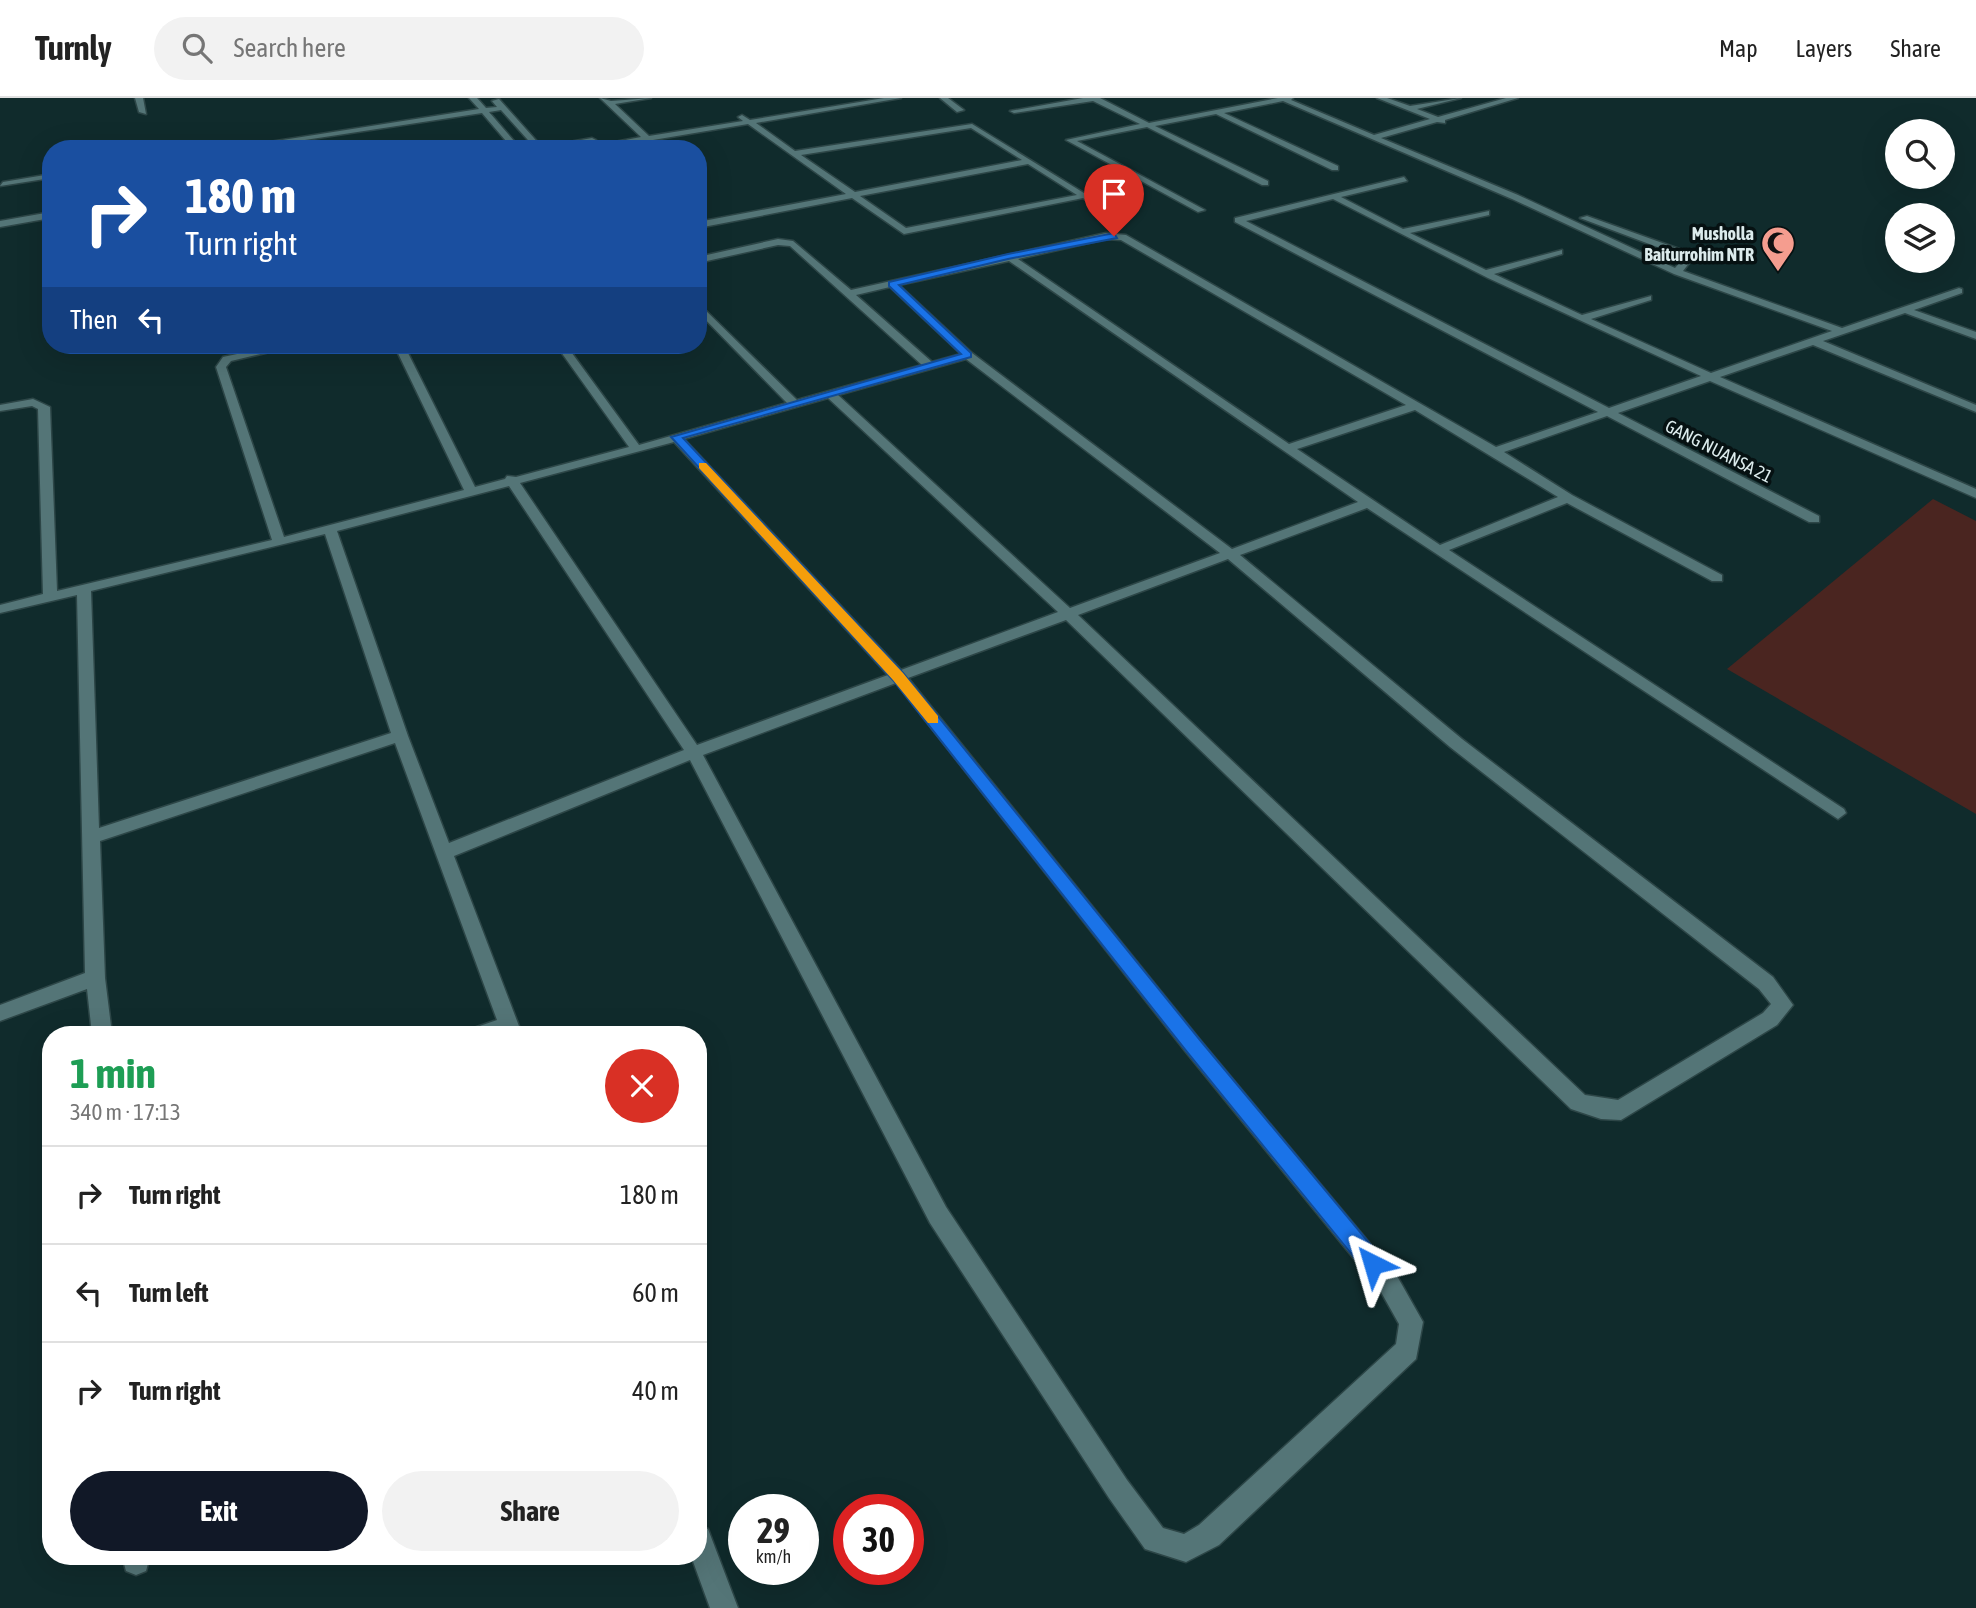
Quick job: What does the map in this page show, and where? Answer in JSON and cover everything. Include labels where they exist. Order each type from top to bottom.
[{"type":"street","points":[[139,98],[143,112]]},
{"type":"street","points":[[472,98],[507,140]]},
{"type":"street","points":[[494,98],[533,140]]},
{"type":"street","points":[[606,100],[647,98]]},
{"type":"street","points":[[634,140],[852,98]]},
{"type":"street","points":[[592,140],[862,100],[897,98]]},
{"type":"street","points":[[944,98],[960,110]]},
{"type":"street","points":[[1014,111],[1094,98],[1265,183]]},
{"type":"street","points":[[1381,98],[1442,121]]},
{"type":"street","points":[[1408,109],[1457,98]]},
{"type":"street","points":[[1375,137],[1442,121],[1514,98]]},
{"type":"street","points":[[1201,211],[1070,141],[1084,135],[1286,99],[1516,197],[1677,272],[1841,331]]},
{"type":"street","points":[[606,100],[646,138]]},
{"type":"street","points":[[289,140],[502,108]]},
{"type":"street","points":[[1217,112],[1335,168]]},
{"type":"street","points":[[746,119],[796,153],[849,195],[904,231],[1082,196]]},
{"type":"street","points":[[796,153],[972,126],[1026,162],[1101,206]]},
{"type":"street","points":[[707,223],[1026,162]]},
{"type":"street","points":[[3,184],[42,178]]},
{"type":"street","points":[[1333,196],[1404,179]]},
{"type":"street","points":[[1333,196],[1401,232],[1583,318],[1976,494]]},
{"type":"street","name":"GANG NUANSA 21","points":[[1333,196],[1238,220],[1814,519]]},
{"type":"street","points":[[1516,197],[1679,252],[1688,258],[1677,272]]},
{"type":"street","points":[[1401,232],[1486,213]]},
{"type":"street","points":[[0,224],[42,217]]},
{"type":"street","points":[[851,293],[1008,256],[1106,236],[1123,237],[1139,243],[1414,407],[1495,451],[1568,498],[1717,578]]},
{"type":"street","points":[[707,258],[788,242],[851,293],[929,365]]},
{"type":"street","points":[[1486,273],[1559,252]]},
{"type":"street","points":[[1008,256],[1368,503],[1838,813]]},
{"type":"street","points":[[831,395],[1068,614],[1578,1102],[1601,1109],[1621,1110],[1770,1019],[1783,1004],[1766,983],[1456,743],[1230,554],[968,355],[892,284]]},
{"type":"street","points":[[1495,451],[1959,291]]},
{"type":"street","points":[[1583,318],[1648,298]]},
{"type":"street","points":[[1903,309],[1976,336]]},
{"type":"street","points":[[707,315],[796,405]]},
{"type":"street","points":[[1816,342],[1976,409]]},
{"type":"street","points":[[251,354],[227,359],[221,368],[279,542]]},
{"type":"street","points":[[403,354],[471,491]]},
{"type":"street","points":[[567,354],[636,449]]},
{"type":"street","points":[[0,609],[279,542],[511,479],[636,449],[968,355]]},
{"type":"street","points":[[0,408],[33,402],[44,407],[50,597]]},
{"type":"street","points":[[1289,448],[1414,407]]},
{"type":"street","points":[[511,479],[694,752],[938,1215],[1118,1489],[1155,1539],[1186,1548],[1209,1535],[1407,1350],[1411,1322],[1389,1284],[1193,1046],[898,676],[676,437]]},
{"type":"street","points":[[1441,549],[1568,498]]},
{"type":"street","points":[[445,852],[694,752],[1368,503]]},
{"type":"street","points":[[330,528],[400,736],[509,1026]]},
{"type":"street","points":[[84,588],[95,978],[101,1026]]},
{"type":"street","points":[[93,837],[400,736]]},
{"type":"street","points":[[0,1013],[95,978]]},
{"type":"street","points":[[707,1564],[723,1608]]},
{"type":"shaded area","points":[[1933,499],[1976,521],[1976,814],[1727,669]]},
{"type":"slow traffic","points":[[703,466],[898,676],[933,720]]},
{"type":"place","name":"Musholla Baiturrohim NTR","points":[[1778,273]]},
{"type":"route","points":[[1114,236],[1008,256],[892,284],[968,355],[676,437],[898,676],[1168,1010],[1193,1046],[1373,1264]]}]
